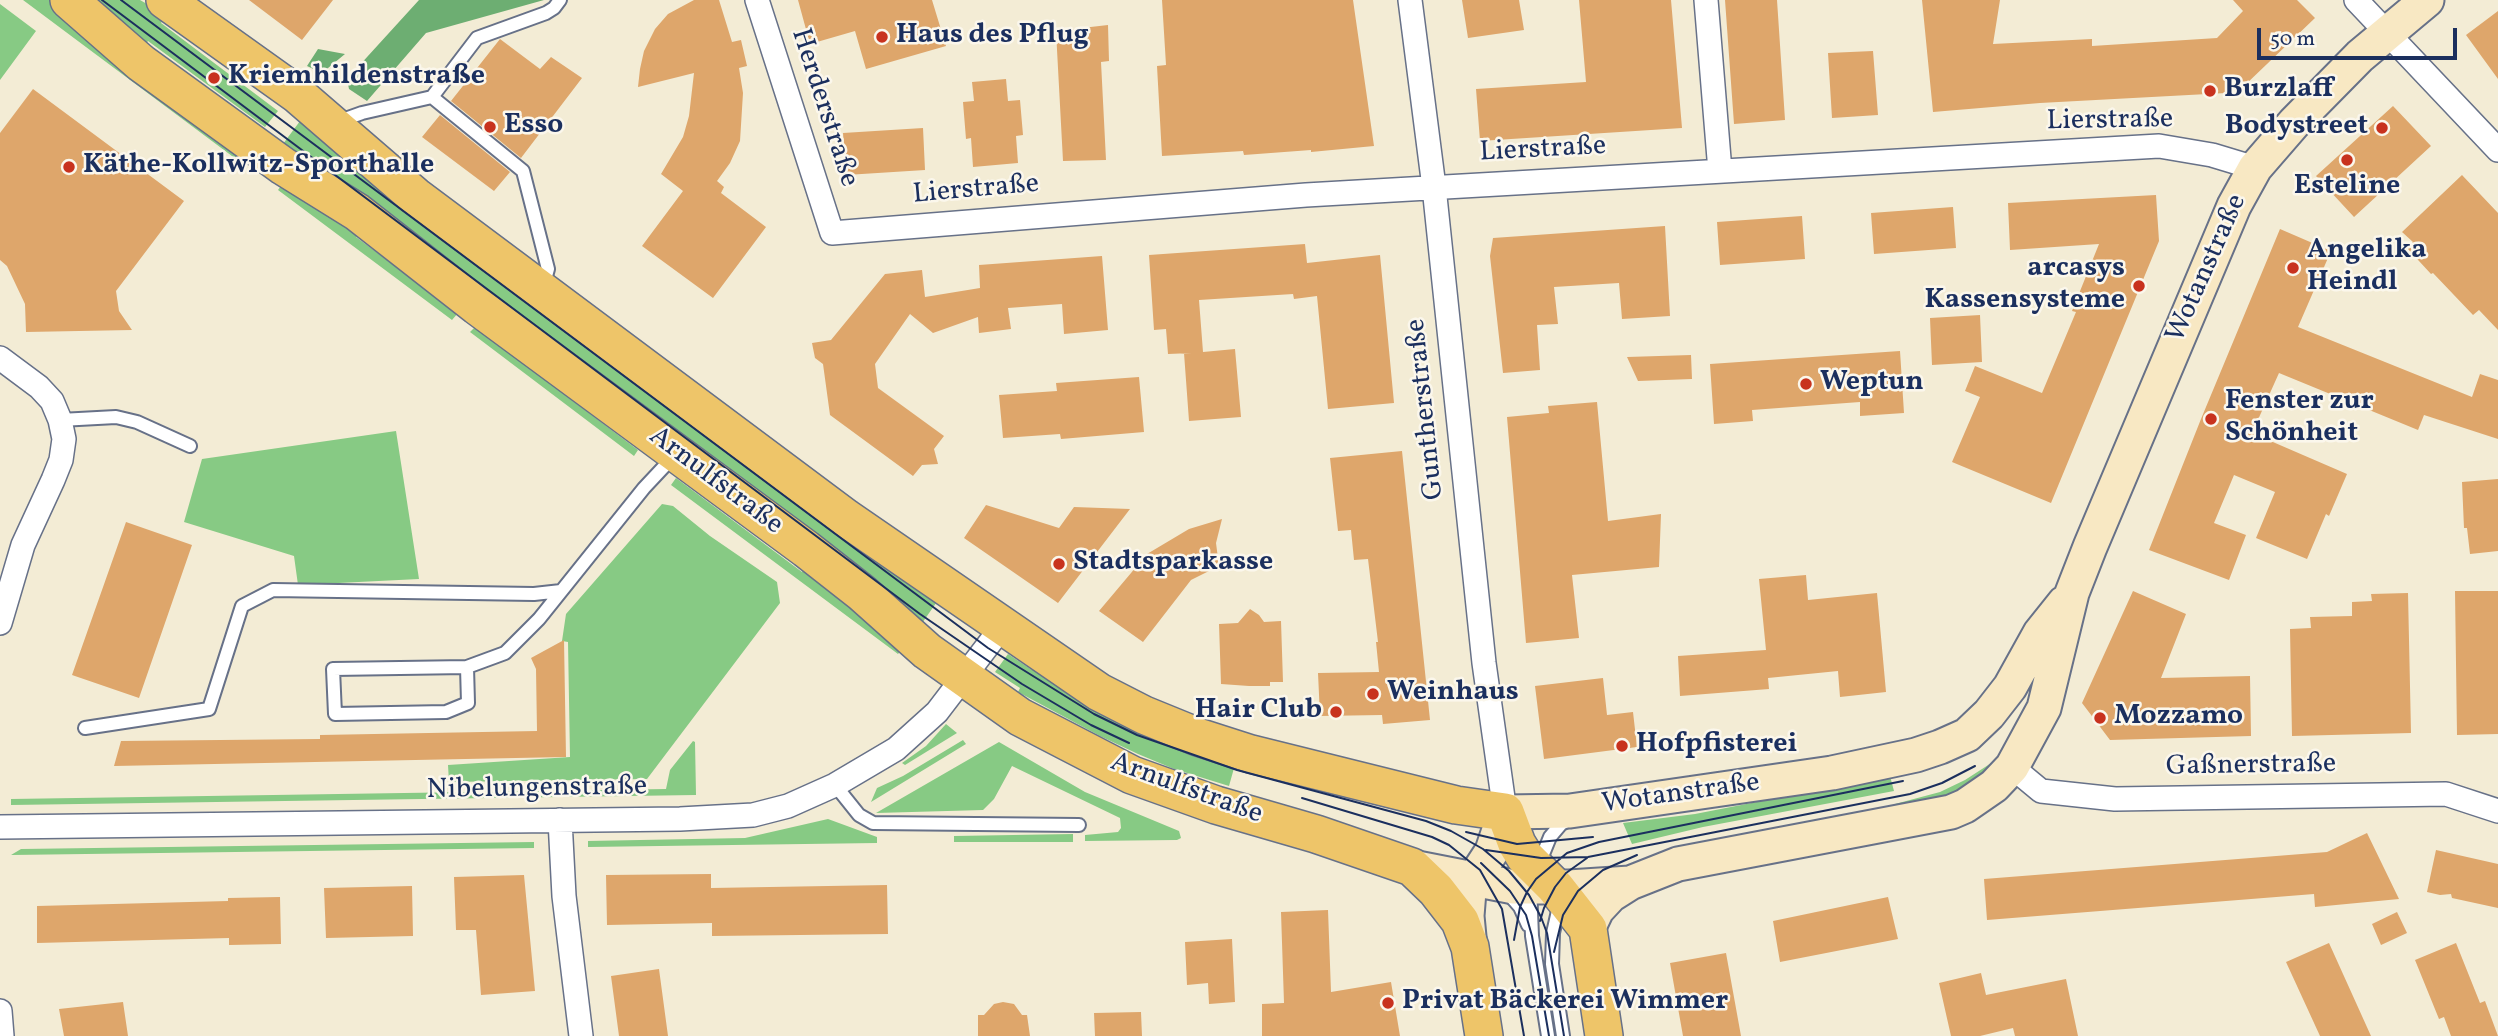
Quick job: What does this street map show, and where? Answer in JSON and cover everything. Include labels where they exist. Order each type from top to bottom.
[{"type":"main road","name":"Arnulfstraße","points":[[69,0],[141,63],[283,166],[357,212],[477,306],[862,593],[900,629],[1020,717],[1132,775],[1216,805],[1316,834],[1412,867],[1485,882],[1551,885]]},
{"type":"main road","name":"Arnulfstraße","points":[[165,0],[298,95],[415,196],[846,518],[1099,692],[1143,715],[1198,737],[1304,769],[1456,805],[1505,812]]},
{"type":"main road","name":"Wotanstraße","points":[[1588,929],[1597,910],[1611,895],[1630,883],[1678,864],[1951,812],[1965,806],[1994,786],[2012,767],[2044,708],[2072,593],[2234,206],[2255,168],[2303,113],[2360,56],[2427,0]]},
{"type":"main road","name":"Wotanstraße","points":[[1505,812],[1543,813],[1598,807],[1832,772],[1916,755],[1940,747],[1966,735],[1989,713],[2010,687],[2040,633],[2072,593]]},
{"type":"main road","points":[[1470,947],[1468,901],[1485,882],[1505,812]]},
{"type":"main road","points":[[1505,812],[1525,857],[1588,929],[1604,1036]]},
{"type":"main road","name":"Arnulfstraße","points":[[1412,867],[1436,890],[1460,921],[1470,947],[1485,1036]]},
{"type":"main road","name":"Wotanstraße","points":[[1551,885],[1630,883]]},
{"type":"street","name":"Herderstraße","points":[[757,0],[832,233]]},
{"type":"street","name":"Guntherstraße","points":[[1410,0],[1434,187],[1481,637],[1497,771],[1505,812]]},
{"type":"street","points":[[1706,0],[1720,171]]},
{"type":"street","points":[[2356,0],[2498,150]]},
{"type":"street","name":"Lierstraße","points":[[832,233],[1306,195],[2160,146],[2212,155],[2255,168]]},
{"type":"street","points":[[0,358],[39,387],[52,401],[64,439],[61,460],[6,582],[0,623]]},
{"type":"street","name":"Nibelungenstraße","points":[[0,827],[753,815],[788,806],[835,785],[896,749],[927,724],[1002,627]]},
{"type":"street","name":"Gaßnerstraße","points":[[2012,767],[2041,790],[2115,799],[2446,794],[2498,811]]},
{"type":"street","points":[[560,820],[564,896],[581,1036]]},
{"type":"street","points":[[0,1011],[2,1036]]},
{"type":"lane","points":[[337,129],[348,118],[362,113],[432,97],[477,38],[546,13],[561,0]]},
{"type":"lane","points":[[432,97],[523,171],[548,269],[542,291]]},
{"type":"lane","points":[[60,420],[116,417],[137,422],[190,446]]},
{"type":"lane","points":[[467,667],[468,703],[446,712],[335,714],[333,669],[467,667],[505,653],[539,619],[644,488],[676,453]]},
{"type":"lane","points":[[85,728],[209,709],[242,606],[274,590],[534,594],[561,591]]},
{"type":"lane","points":[[835,785],[859,815],[873,823],[1079,824]]},
{"type":"lane","points":[[1563,1036],[1552,964],[1550,837],[1561,824],[1598,807]]},
{"type":"lane","points":[[1485,882],[1509,893],[1520,907],[1532,936],[1548,1036]]},
{"type":"lane","points":[[1532,936],[1551,885]]},
{"type":"green space","points":[[23,0],[50,0],[245,155],[240,162]]},
{"type":"green space","points":[[84,0],[140,0],[166,15],[161,23],[278,111],[265,127],[148,41],[143,48]]},
{"type":"green space","points":[[419,0],[544,0],[426,33],[367,101],[349,89],[347,79]]},
{"type":"green space","points":[[0,4],[36,31],[0,80]]},
{"type":"green space","points":[[318,49],[345,54],[322,73],[307,66]]},
{"type":"green space","points":[[303,117],[941,596],[920,626],[280,148]]},
{"type":"green space","points":[[283,183],[360,231],[356,237],[458,313],[452,320],[278,190]]},
{"type":"green space","points":[[475,327],[638,450],[634,456],[470,332]]},
{"type":"green space","points":[[396,431],[419,579],[298,585],[294,556],[184,522],[202,459]]},
{"type":"green space","points":[[676,478],[802,572],[806,567],[904,647],[898,654],[671,485]]},
{"type":"green space","points":[[662,504],[673,506],[710,536],[777,582],[780,603],[647,779],[449,782],[448,765],[570,757],[568,642],[562,641],[566,614]]},
{"type":"green space","points":[[1008,654],[1032,670],[1035,666],[1236,761],[1229,786],[1174,769],[1138,754],[1018,692],[1020,688],[995,672]]},
{"type":"green space","points":[[946,724],[957,733],[905,765],[902,763],[926,746]]},
{"type":"green space","points":[[963,740],[966,744],[871,802],[877,788],[903,776]]},
{"type":"green space","points":[[693,741],[696,795],[11,805],[11,799],[666,789],[670,770]]},
{"type":"green space","points":[[999,742],[1085,792],[1179,831],[1181,838],[1085,841],[1085,835],[1118,832],[1121,828],[1120,818],[1012,766],[994,799],[983,810],[876,813]]},
{"type":"green space","points":[[1999,758],[1979,787],[1898,815],[1895,804],[1940,792]]},
{"type":"green space","points":[[1890,776],[1894,791],[1703,827],[1632,844],[1623,823],[1695,814]]},
{"type":"green space","points":[[828,819],[877,837],[877,843],[588,847],[588,841],[745,838]]},
{"type":"green space","points":[[1073,834],[1073,842],[954,842],[954,836]]},
{"type":"green space","points":[[534,842],[534,848],[11,855],[21,849]]},
{"type":"building","points":[[249,0],[333,0],[302,40]]},
{"type":"building","points":[[694,0],[719,0],[732,42],[741,40],[747,66],[739,68],[743,93],[740,141],[730,163],[717,181],[724,187],[721,193],[766,227],[713,298],[642,246],[683,191],[661,174],[683,137],[689,116],[694,73],[638,87],[640,69],[644,51],[655,29],[668,14]]},
{"type":"building","name":"Haus des Pflug","points":[[798,0],[932,0],[946,46],[866,69],[855,31],[810,44]]},
{"type":"building","points":[[1162,0],[1353,0],[1374,146],[1311,152],[1244,155],[1243,151],[1162,156],[1157,66],[1166,65]]},
{"type":"building","points":[[1462,0],[1519,0],[1524,30],[1468,38]]},
{"type":"building","points":[[1579,0],[1671,0],[1682,128],[1480,141],[1476,89],[1586,82]]},
{"type":"building","points":[[1725,0],[1777,0],[1785,120],[1734,124]]},
{"type":"building","points":[[1922,0],[2000,0],[1993,44],[2092,39],[2092,46],[2217,38],[2243,11],[2233,0],[2297,0],[2315,18],[2243,87],[2226,93],[1933,112]]},
{"type":"building","points":[[2498,11],[2498,79],[2466,35]]},
{"type":"building","points":[[1108,25],[1109,61],[1101,62],[1106,160],[1063,161],[1056,31]]},
{"type":"building","points":[[500,39],[540,69],[551,57],[582,78],[521,158],[451,101]]},
{"type":"building","points":[[1873,51],[1878,115],[1832,118],[1828,53]]},
{"type":"building","points":[[1006,79],[1008,101],[1020,100],[1023,135],[1016,136],[1018,163],[973,167],[971,138],[966,139],[963,102],[974,101],[972,82]]},
{"type":"building","name":"Käthe-Kollwitz-Sporthalle","points":[[33,89],[184,201],[116,291],[119,311],[132,330],[26,332],[25,304],[7,266],[0,260],[0,133]]},
{"type":"building","points":[[2393,106],[2431,146],[2354,217],[2316,176]]},
{"type":"building","points":[[440,115],[510,172],[494,191],[422,137]]},
{"type":"building","points":[[923,128],[925,170],[846,175],[843,133]]},
{"type":"building","points":[[2462,175],[2498,213],[2498,330],[2479,310],[2473,315],[2433,273],[2431,274],[2407,248],[2413,242],[2402,232]]},
{"type":"building","points":[[2156,195],[2159,241],[2051,503],[1952,462],[1980,397],[1965,391],[1975,366],[2042,393],[2076,312],[2072,311],[2099,244],[2010,250],[2008,203]]},
{"type":"building","points":[[1953,207],[1956,248],[1874,254],[1871,213]]},
{"type":"building","points":[[1802,216],[1805,259],[1720,265],[1717,222]]},
{"type":"building","points":[[1665,226],[1670,316],[1622,319],[1619,283],[1554,287],[1558,324],[1537,325],[1540,370],[1503,373],[1490,256],[1493,238]]},
{"type":"building","points":[[2280,229],[2331,251],[2298,327],[2472,397],[2480,374],[2498,380],[2498,439],[2424,415],[2418,430],[2279,373],[2252,433],[2347,474],[2307,559],[2256,538],[2275,492],[2234,475],[2214,523],[2246,535],[2229,580],[2149,550]]},
{"type":"building","points":[[1305,244],[1307,263],[1380,255],[1394,403],[1328,409],[1317,296],[1294,299],[1293,294],[1199,300],[1203,352],[1235,349],[1241,417],[1189,421],[1184,353],[1168,354],[1166,329],[1154,330],[1149,255]]},
{"type":"building","points":[[1102,256],[1108,330],[1064,334],[1062,304],[1008,308],[1011,329],[979,333],[978,317],[933,333],[910,314],[875,364],[878,388],[944,436],[934,449],[938,464],[922,465],[913,476],[830,415],[823,364],[815,358],[812,343],[831,340],[885,274],[922,270],[925,297],[980,288],[979,265]]},
{"type":"building","points":[[1980,315],[1982,362],[1932,365],[1930,318]]},
{"type":"building","points":[[1900,351],[1904,413],[1860,416],[1860,402],[1752,410],[1753,421],[1714,424],[1710,364]]},
{"type":"building","points":[[1691,355],[1692,379],[1638,381],[1627,357]]},
{"type":"building","points":[[1139,377],[1144,432],[1061,439],[1060,434],[1003,438],[999,395],[1057,391],[1056,383]]},
{"type":"building","points":[[1597,402],[1608,521],[1661,514],[1659,567],[1572,575],[1579,638],[1526,643],[1507,417],[1549,413],[1548,406]]},
{"type":"building","points":[[1402,451],[1430,720],[1383,724],[1382,715],[1320,716],[1318,673],[1379,672],[1368,559],[1354,560],[1351,530],[1338,531],[1330,458]]},
{"type":"building","points":[[2498,479],[2498,551],[2470,554],[2467,528],[2464,528],[2462,482]]},
{"type":"building","points":[[986,505],[1059,528],[1074,507],[1130,509],[1058,603],[964,538]]},
{"type":"building","points":[[1222,519],[1216,543],[1219,566],[1191,580],[1143,642],[1099,611],[1147,554],[1189,529]]},
{"type":"building","points":[[126,522],[192,545],[139,698],[72,675]]},
{"type":"building","points":[[1806,575],[1808,600],[1877,593],[1886,692],[1840,697],[1838,671],[1768,678],[1769,689],[1680,696],[1678,656],[1766,650],[1759,579]]},
{"type":"building","points":[[2133,591],[2186,614],[2161,678],[2250,676],[2251,736],[2110,740],[2082,703]]},
{"type":"building","points":[[2455,591],[2498,591],[2498,734],[2457,735]]},
{"type":"building","points":[[2408,593],[2411,733],[2292,736],[2290,629],[2311,628],[2310,617],[2352,616],[2352,602],[2372,601],[2371,594]]},
{"type":"building","points":[[1250,609],[1264,622],[1281,621],[1283,682],[1270,682],[1270,686],[1221,684],[1219,624],[1238,623]]},
{"type":"building","points":[[564,640],[566,757],[114,766],[121,741],[320,739],[320,735],[537,731],[536,669],[531,658]]},
{"type":"building","points":[[1603,678],[1607,715],[1633,712],[1637,747],[1544,759],[1535,686]]},
{"type":"building","points":[[2367,833],[2399,899],[2315,907],[2314,894],[1987,920],[1984,879],[2327,852]]},
{"type":"building","points":[[2436,850],[2498,864],[2498,908],[2452,898],[2451,894],[2427,892]]},
{"type":"building","points":[[711,874],[711,888],[887,885],[888,934],[712,936],[712,923],[607,925],[606,875]]},
{"type":"building","points":[[524,875],[535,991],[481,995],[476,930],[456,930],[454,877]]},
{"type":"building","points":[[412,886],[413,936],[326,938],[324,888]]},
{"type":"building","points":[[280,897],[281,944],[229,945],[229,938],[37,943],[37,906]]},
{"type":"building","points":[[1888,897],[1898,939],[1780,962],[1773,921]]},
{"type":"building","points":[[1328,910],[1331,992],[1391,982],[1400,1036],[1262,1036],[1262,1004],[1284,1003],[1281,912]]},
{"type":"building","points":[[2397,912],[2407,933],[2381,945],[2372,924]]},
{"type":"building","points":[[1232,939],[1235,1002],[1209,1004],[1208,983],[1187,985],[1185,942]]},
{"type":"building","points":[[2329,943],[2371,1036],[2320,1036],[2286,962]]},
{"type":"building","points":[[2456,943],[2480,1003],[2485,1001],[2498,1036],[2451,1036],[2444,1017],[2439,1019],[2415,960]]},
{"type":"building","points":[[1726,953],[1741,1036],[1683,1036],[1670,963]]},
{"type":"building","points":[[659,969],[668,1036],[619,1036],[611,976]]},
{"type":"building","points":[[1981,973],[1986,995],[2066,979],[2078,1036],[2015,1036],[2013,1028],[1980,1036],[1951,1036],[1939,983]]},
{"type":"building","points":[[123,1002],[128,1036],[64,1036],[59,1009]]},
{"type":"building","points":[[994,1004],[1014,1004],[1022,1015],[1027,1015],[1030,1036],[978,1036],[978,1015],[984,1015]]},
{"type":"building","points":[[1141,1012],[1142,1036],[1095,1036],[1094,1013]]},
{"type":"tram line","points":[[102,0],[920,614],[1022,684],[1091,725],[1129,743]]},
{"type":"tram line","points":[[121,0],[988,648],[1094,714],[1137,735],[1237,770],[1426,821],[1483,849],[1509,871],[1529,895],[1541,917],[1547,933],[1564,1036]]},
{"type":"tram line","points":[[1486,850],[1541,858],[1588,857],[1910,794],[1942,783],[1975,766]]},
{"type":"tram line","points":[[1514,940],[1520,907],[1527,892],[1536,879],[1567,853],[1599,842],[1903,781]]},
{"type":"tram line","points":[[1302,798],[1432,837],[1449,845],[1480,870],[1502,909],[1524,1036]]},
{"type":"tram line","points":[[1466,832],[1517,844],[1593,837]]},
{"type":"tram line","points":[[1554,952],[1563,915],[1578,891],[1603,870],[1637,855]]},
{"type":"tram line","points":[[1540,921],[1555,887],[1566,873],[1587,858]]},
{"type":"tram line","points":[[1481,863],[1510,891],[1526,915],[1549,1036]]},
{"type":"place","name":"Haus des Pflug","points":[[882,37]]},
{"type":"place","name":"Kriemhildenstraße","points":[[214,78]]},
{"type":"place","name":"Burzlaff","points":[[2210,91]]},
{"type":"place","name":"Esso","points":[[490,127]]},
{"type":"place","name":"Bodystreet","points":[[2382,128]]},
{"type":"place","name":"Esteline","points":[[2347,160]]},
{"type":"place","name":"Käthe-Kollwitz-Sporthalle","points":[[69,167]]},
{"type":"place","name":"Angelika Heindl","points":[[2293,268]]},
{"type":"place","name":"arcasys Kassensysteme","points":[[2139,286]]},
{"type":"place","name":"Weptun","points":[[1806,384]]},
{"type":"place","name":"Fenster zur Schönheit","points":[[2211,419]]},
{"type":"place","name":"Stadtsparkasse","points":[[1059,564]]},
{"type":"place","name":"Weinhaus","points":[[1373,694]]},
{"type":"place","name":"Hair Club","points":[[1336,712]]},
{"type":"place","name":"Mozzamo","points":[[2100,718]]},
{"type":"place","name":"Hofpfisterei","points":[[1622,746]]},
{"type":"place","name":"Privat Bäckerei Wimmer","points":[[1388,1003]]}]
